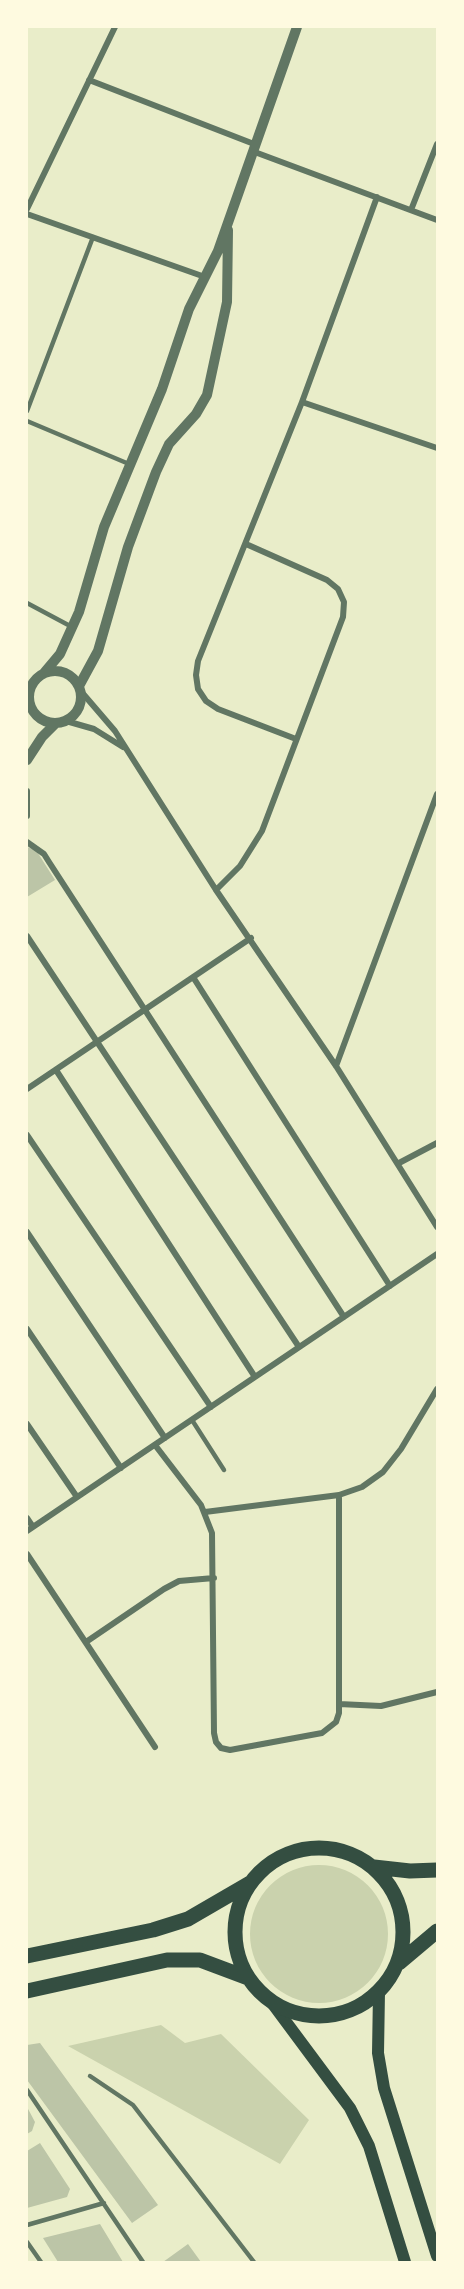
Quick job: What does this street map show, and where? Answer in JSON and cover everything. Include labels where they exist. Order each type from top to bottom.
[{"type":"main road","points":[[27,1956],[153,1930],[188,1919],[250,1883],[266,1866],[286,1854],[309,1848],[332,1848],[355,1855],[374,1867],[392,1887],[402,1911],[404,1937],[399,1963]]},
{"type":"main road","points":[[374,1867],[410,1871],[437,1870]]},
{"type":"main road","points":[[250,1883],[239,1905],[234,1930],[237,1955],[248,1978],[272,2003],[350,2108],[369,2146],[405,2262]]},
{"type":"main road","points":[[272,2003],[290,2012],[308,2016],[328,2017],[347,2013],[379,1992],[399,1963],[437,1931]]},
{"type":"main road","points":[[27,1991],[167,1960],[200,1960],[248,1978]]},
{"type":"main road","points":[[379,1992],[378,2053],[384,2088],[437,2256]]},
{"type":"street","points":[[27,209],[115,27]]},
{"type":"street","points":[[27,724],[32,710],[29,691],[36,679],[44,674],[60,654],[79,612],[104,527],[162,389],[189,309],[218,251],[297,27]]},
{"type":"street","points":[[89,80],[253,148],[437,220]]},
{"type":"street","points":[[411,210],[437,144]]},
{"type":"street","points":[[296,739],[218,709],[206,701],[198,689],[196,675],[198,661],[302,402],[377,197]]},
{"type":"street","points":[[27,214],[205,277]]},
{"type":"street","points":[[27,760],[42,737],[55,724],[66,721],[78,709],[79,688],[98,651],[128,547],[156,472],[169,444],[196,414],[207,395],[226,302],[228,222]]},
{"type":"street","points":[[302,402],[437,448]]},
{"type":"street","points":[[216,890],[240,866],[262,831],[343,617],[344,602],[339,589],[327,580],[246,544]]},
{"type":"street","points":[[44,674],[61,672],[76,681],[79,688],[96,706],[216,890],[336,1066],[399,1163],[437,1227]]},
{"type":"street","points":[[32,710],[41,720],[55,724]]},
{"type":"street","points":[[66,721],[94,729],[126,749]]},
{"type":"street","points":[[27,791],[27,816]]},
{"type":"street","points":[[336,1066],[437,794]]},
{"type":"street","points":[[27,842],[44,854],[344,1317]]},
{"type":"street","points":[[27,936],[299,1347]]},
{"type":"street","points":[[27,1089],[250,938]]},
{"type":"street","points":[[193,977],[390,1286]]},
{"type":"street","points":[[56,1070],[255,1377]]},
{"type":"street","points":[[27,1135],[211,1407]]},
{"type":"street","points":[[399,1163],[437,1143]]},
{"type":"street","points":[[27,1232],[165,1438]]},
{"type":"street","points":[[27,1518],[30,1529],[437,1254]]},
{"type":"street","points":[[27,1329],[121,1468]]},
{"type":"street","points":[[205,1512],[339,1495],[362,1487],[383,1472],[401,1449],[437,1389]]},
{"type":"street","points":[[27,1424],[77,1497]]},
{"type":"street","points":[[155,1445],[205,1512],[212,1533],[214,1733],[216,1742],[221,1748],[230,1749],[322,1733],[336,1722],[339,1704],[339,1495]]},
{"type":"street","points":[[27,1554],[155,1747]]},
{"type":"street","points":[[86,1642],[171,1585],[195,1578],[214,1578]]},
{"type":"street","points":[[339,1704],[381,1706],[437,1692]]},
{"type":"lane","points":[[27,411],[93,237]]},
{"type":"lane","points":[[27,422],[129,464]]},
{"type":"lane","points":[[27,603],[72,627]]},
{"type":"lane","points":[[192,1420],[224,1470]]},
{"type":"lane","points":[[90,2076],[133,2105],[254,2262]]},
{"type":"lane","points":[[28,2091],[143,2262]]},
{"type":"lane","points":[[27,2225],[104,2203]]},
{"type":"lane","points":[[27,2242],[41,2262]]},
{"type":"green space","points":[[319,1865],[345,1870],[368,1885],[383,1908],[388,1934],[383,1960],[368,1983],[345,1998],[319,2003],[293,1998],[270,1983],[255,1960],[250,1934],[255,1908],[270,1885],[293,1870]]},
{"type":"green space","points":[[161,2025],[185,2043],[221,2034],[309,2120],[280,2164],[68,2046]]},
{"type":"building","points":[[27,847],[36,850],[55,880],[27,897]]},
{"type":"building","points":[[40,2043],[158,2205],[132,2223],[27,2080],[27,2045]]},
{"type":"building","points":[[27,2107],[35,2122],[32,2131],[27,2134]]},
{"type":"building","points":[[40,2143],[70,2189],[67,2197],[27,2208],[27,2151]]},
{"type":"building","points":[[100,2224],[123,2262],[58,2262],[43,2238]]},
{"type":"building","points":[[188,2244],[201,2262],[163,2262]]}]
